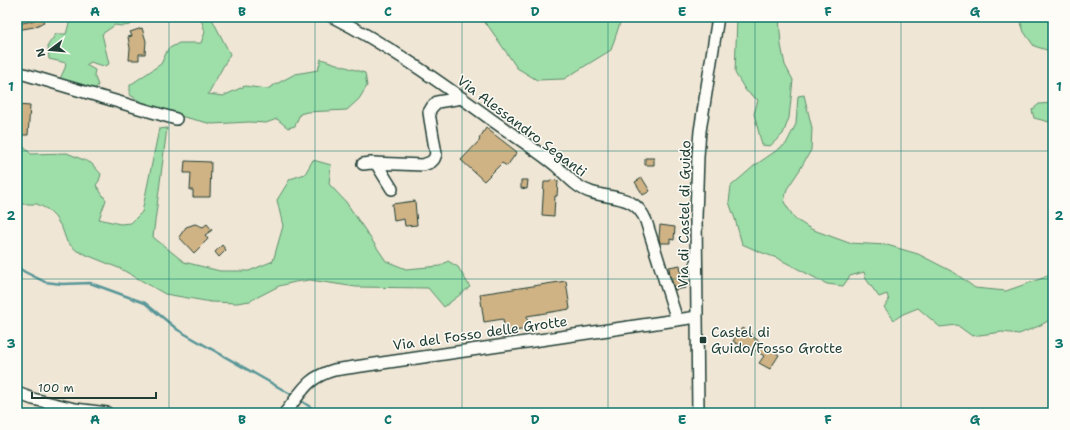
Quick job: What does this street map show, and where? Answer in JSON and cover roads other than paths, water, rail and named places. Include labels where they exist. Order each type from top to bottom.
[{"type":"street","name":"Via Alessandro Seganti","points":[[333,17],[361,31],[382,44],[462,98],[549,161],[580,187],[590,192],[626,200],[639,208],[646,221],[677,320]]},
{"type":"street","name":"Via di Castel di Guido","points":[[698,413],[696,217],[698,156],[700,131],[718,17]]},
{"type":"street","points":[[17,72],[176,119]]},
{"type":"street","points":[[363,164],[376,163],[423,165],[432,162],[436,154],[429,112],[437,102],[462,98]]},
{"type":"street","points":[[376,163],[392,189]]},
{"type":"street","name":"Via del Fosso delle Grotte","points":[[285,413],[300,392],[309,383],[317,376],[334,370],[697,317]]},
{"type":"street","points":[[17,393],[33,399],[75,409],[107,413]]},
{"type":"waterway","points":[[17,267],[45,282],[62,284],[90,283],[145,303],[178,330],[294,396]]},
{"type":"waterway","points":[[300,400],[319,413]]},
{"type":"waterway","points":[[631,413],[694,411]]},
{"type":"waterway","points":[[701,411],[723,411],[737,413]]},
{"type":"place","name":"Castel di Guido/Fosso Grotte","points":[[703,340]]}]
